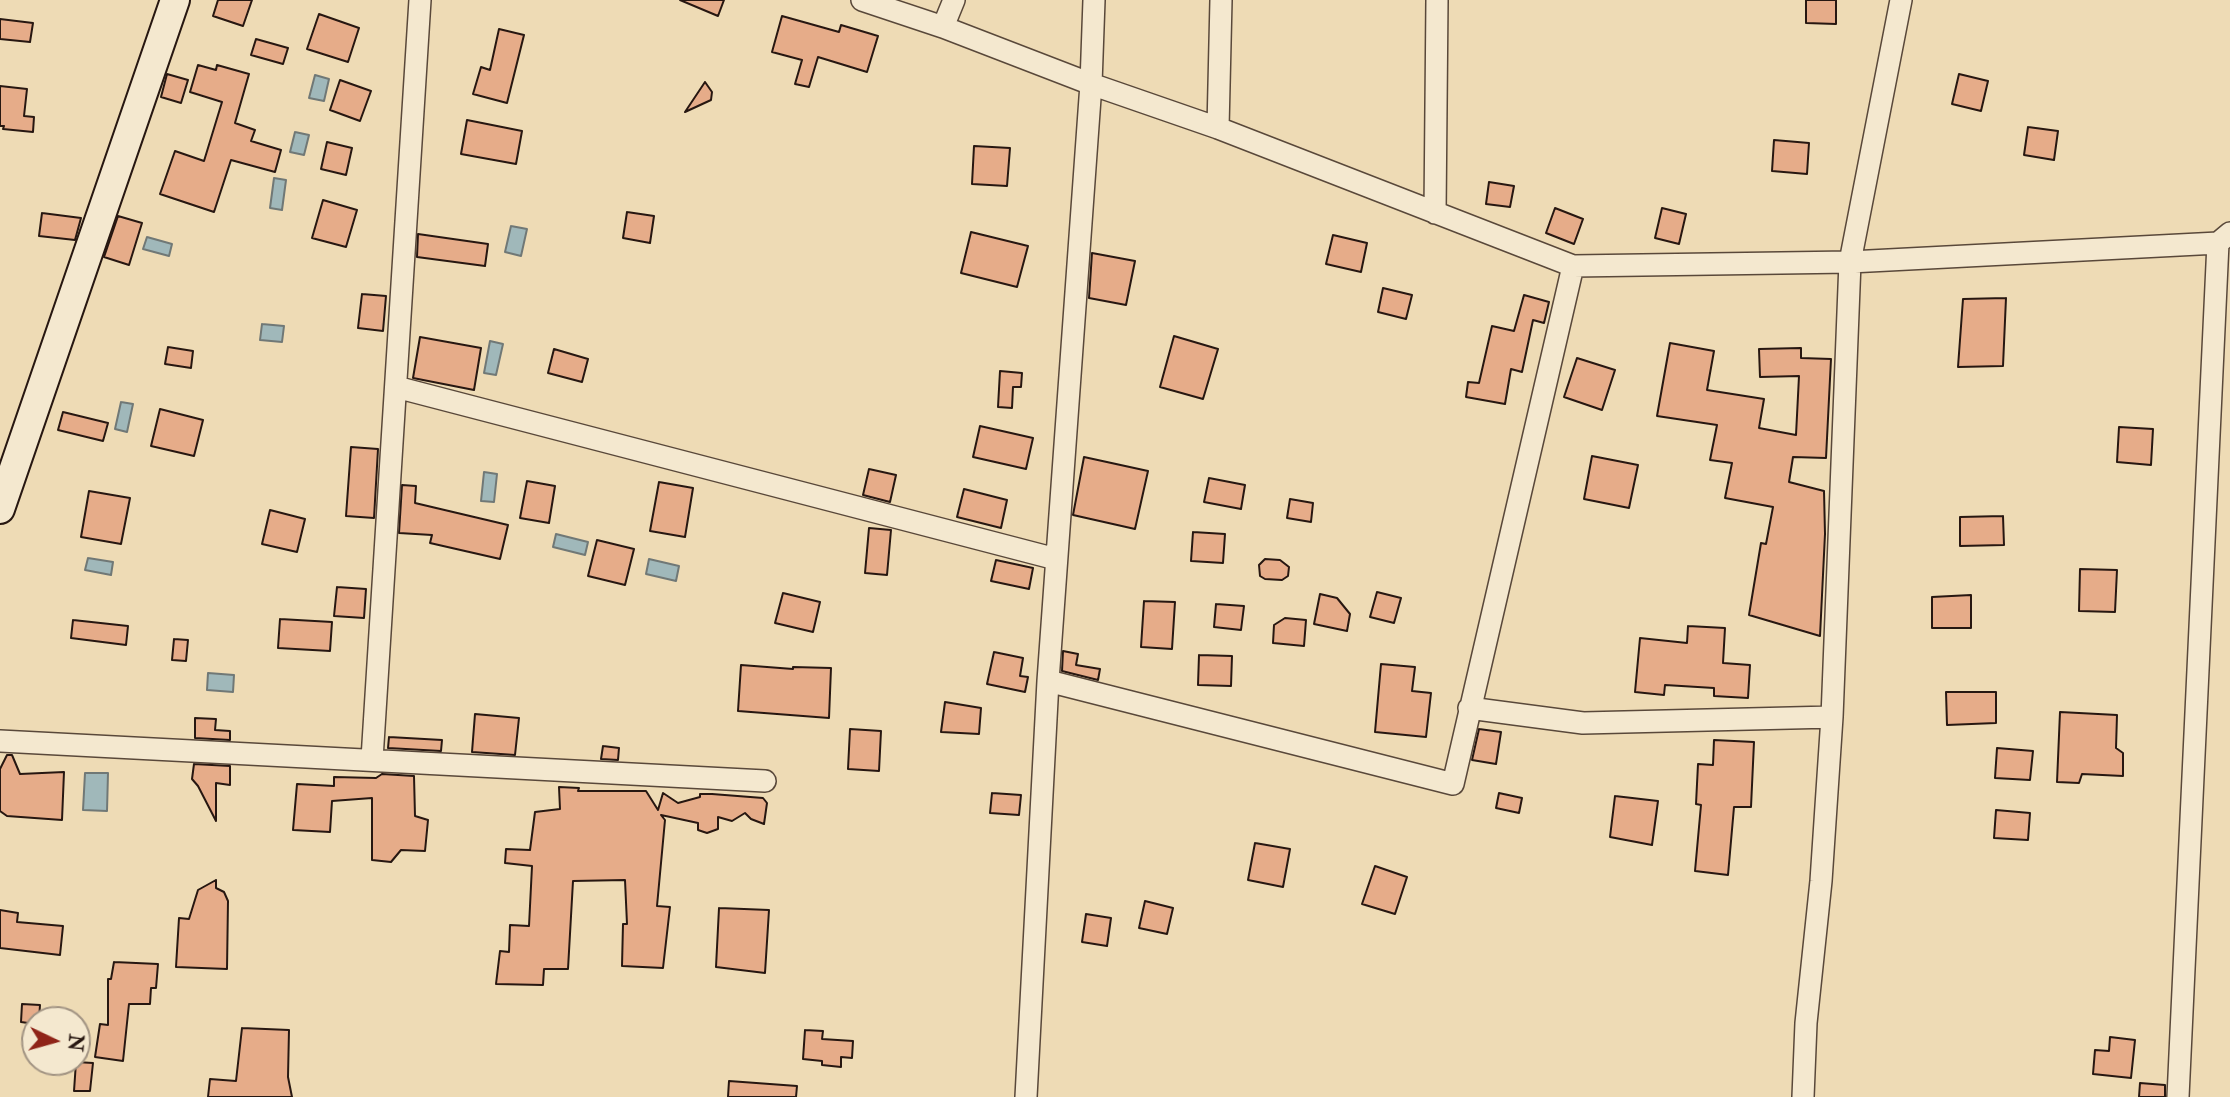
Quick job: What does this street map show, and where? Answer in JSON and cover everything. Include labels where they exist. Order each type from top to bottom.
[{"type":"street","points":[[0,509],[175,0]]},
{"type":"street","points":[[372,759],[420,0]]},
{"type":"street","points":[[862,0],[1218,128],[1573,266],[1850,262],[2224,238],[2178,1097]]},
{"type":"street","points":[[943,27],[954,0]]},
{"type":"street","points":[[1026,1097],[1048,681],[1091,84],[1094,0]]},
{"type":"street","points":[[1218,128],[1221,0]]},
{"type":"street","points":[[1435,213],[1437,0]]},
{"type":"street","points":[[1803,1097],[1806,1023],[1821,881],[1832,718],[1850,262],[1901,0]]},
{"type":"street","points":[[1048,681],[1452,784],[1573,266]]},
{"type":"street","points":[[396,387],[1056,559]]},
{"type":"street","points":[[1469,708],[1583,723],[1832,718]]},
{"type":"street","points":[[0,741],[765,782]]},
{"type":"water","points":[[315,75],[329,79],[324,101],[309,98]]},
{"type":"water","points":[[295,132],[309,135],[304,155],[290,152]]},
{"type":"water","points":[[274,178],[286,180],[282,210],[270,208]]},
{"type":"water","points":[[511,226],[527,229],[521,256],[505,252]]},
{"type":"water","points":[[147,237],[172,244],[169,256],[143,249]]},
{"type":"water","points":[[262,324],[284,326],[282,342],[260,340]]},
{"type":"water","points":[[490,341],[503,344],[496,375],[484,373]]},
{"type":"water","points":[[121,402],[133,404],[127,432],[115,429]]},
{"type":"water","points":[[484,472],[497,474],[494,502],[481,501]]},
{"type":"water","points":[[556,534],[588,542],[585,555],[553,547]]},
{"type":"water","points":[[88,558],[113,562],[111,575],[85,570]]},
{"type":"water","points":[[649,559],[679,566],[676,581],[646,574]]},
{"type":"water","points":[[208,673],[234,675],[233,692],[207,690]]},
{"type":"water","points":[[85,773],[108,773],[107,811],[83,810]]},
{"type":"building","points":[[218,0],[252,0],[243,26],[213,16]]},
{"type":"building","points":[[680,0],[724,0],[718,16]]},
{"type":"building","points":[[1806,0],[1836,0],[1836,24],[1806,23]]},
{"type":"building","points":[[319,14],[359,28],[348,62],[307,49]]},
{"type":"building","points":[[782,16],[839,32],[841,25],[878,36],[867,72],[818,57],[809,87],[795,84],[802,60],[772,52]]},
{"type":"building","points":[[0,19],[33,23],[30,42],[0,39]]},
{"type":"building","points":[[499,29],[524,35],[507,103],[473,94],[481,67],[490,70]]},
{"type":"building","points":[[256,39],[288,48],[283,64],[251,55]]},
{"type":"building","points":[[198,65],[216,70],[217,65],[249,74],[235,123],[255,130],[251,141],[281,150],[275,172],[231,160],[214,212],[160,194],[175,151],[204,161],[222,102],[190,92]]},
{"type":"building","points":[[167,74],[188,80],[181,103],[161,97]]},
{"type":"building","points":[[1959,74],[1988,81],[1981,111],[1952,104]]},
{"type":"building","points":[[340,80],[371,91],[360,121],[330,110]]},
{"type":"building","points":[[705,82],[712,92],[711,100],[685,112]]},
{"type":"building","points":[[0,86],[27,89],[24,116],[34,117],[33,132],[3,129],[4,126],[0,126]]},
{"type":"building","points":[[467,120],[522,131],[516,164],[461,154]]},
{"type":"building","points":[[2028,127],[2058,131],[2054,160],[2024,155]]},
{"type":"building","points":[[1774,140],[1809,143],[1807,174],[1772,171]]},
{"type":"building","points":[[327,142],[352,148],[346,175],[321,169]]},
{"type":"building","points":[[974,146],[1010,148],[1007,186],[972,184]]},
{"type":"building","points":[[1489,182],[1514,186],[1510,207],[1486,204]]},
{"type":"building","points":[[323,200],[357,210],[346,247],[312,238]]},
{"type":"building","points":[[1555,208],[1583,219],[1574,244],[1546,233]]},
{"type":"building","points":[[1662,208],[1686,214],[1679,244],[1655,238]]},
{"type":"building","points":[[627,212],[654,216],[650,243],[623,238]]},
{"type":"building","points":[[42,213],[81,218],[75,240],[39,236]]},
{"type":"building","points":[[118,216],[142,223],[129,265],[104,257]]},
{"type":"building","points":[[971,232],[1028,246],[1017,287],[961,273]]},
{"type":"building","points":[[418,234],[488,244],[485,266],[417,257]]},
{"type":"building","points":[[1333,235],[1367,243],[1361,272],[1326,264]]},
{"type":"building","points":[[1092,253],[1135,261],[1126,305],[1089,298]]},
{"type":"building","points":[[1383,288],[1412,295],[1406,319],[1378,312]]},
{"type":"building","points":[[362,294],[386,296],[383,331],[358,328]]},
{"type":"building","points":[[1524,295],[1549,302],[1544,323],[1533,320],[1522,372],[1511,369],[1505,404],[1466,397],[1468,382],[1479,383],[1492,326],[1514,331]]},
{"type":"building","points":[[2006,298],[2003,366],[1958,367],[1963,299]]},
{"type":"building","points":[[1174,336],[1218,349],[1203,399],[1160,387]]},
{"type":"building","points":[[420,337],[481,348],[474,390],[413,378]]},
{"type":"building","points":[[1670,343],[1714,351],[1707,390],[1764,399],[1759,428],[1796,435],[1799,376],[1760,377],[1759,349],[1801,348],[1801,358],[1831,359],[1826,458],[1793,457],[1789,482],[1824,491],[1825,534],[1820,636],[1749,615],[1761,543],[1766,544],[1773,507],[1725,498],[1732,463],[1710,460],[1717,425],[1657,416]]},
{"type":"building","points":[[168,347],[193,351],[191,368],[165,364]]},
{"type":"building","points":[[554,349],[588,359],[582,382],[548,373]]},
{"type":"building","points":[[1577,358],[1615,370],[1602,410],[1564,397]]},
{"type":"building","points":[[1000,371],[1022,373],[1021,387],[1013,387],[1012,408],[998,407]]},
{"type":"building","points":[[160,409],[203,420],[194,456],[151,446]]},
{"type":"building","points":[[63,412],[108,423],[103,441],[58,430]]},
{"type":"building","points":[[980,426],[1033,438],[1026,469],[973,457]]},
{"type":"building","points":[[2119,427],[2153,429],[2151,465],[2117,462]]},
{"type":"building","points":[[351,447],[378,449],[374,518],[346,516]]},
{"type":"building","points":[[1592,456],[1638,465],[1629,508],[1584,499]]},
{"type":"building","points":[[1084,457],[1148,471],[1135,529],[1073,515]]},
{"type":"building","points":[[869,469],[896,475],[890,502],[863,495]]},
{"type":"building","points":[[1209,478],[1245,485],[1241,509],[1204,502]]},
{"type":"building","points":[[527,481],[555,486],[549,523],[520,518]]},
{"type":"building","points":[[659,482],[693,488],[685,537],[650,531]]},
{"type":"building","points":[[402,485],[416,486],[415,503],[508,525],[500,559],[430,543],[432,535],[399,533]]},
{"type":"building","points":[[964,489],[1007,500],[1001,528],[957,517]]},
{"type":"building","points":[[89,491],[130,498],[121,544],[81,537]]},
{"type":"building","points":[[1290,499],[1313,503],[1311,522],[1287,518]]},
{"type":"building","points":[[270,510],[305,519],[297,552],[262,544]]},
{"type":"building","points":[[2003,516],[2004,545],[1960,546],[1960,517]]},
{"type":"building","points":[[869,528],[891,530],[887,575],[865,573]]},
{"type":"building","points":[[1193,532],[1225,534],[1223,563],[1191,561]]},
{"type":"building","points":[[597,540],[634,549],[625,585],[588,576]]},
{"type":"building","points":[[1265,559],[1280,560],[1289,567],[1288,576],[1282,580],[1260,576],[1259,565]]},
{"type":"building","points":[[996,560],[1033,568],[1029,589],[991,581]]},
{"type":"building","points":[[2080,569],[2117,570],[2115,612],[2079,611]]},
{"type":"building","points":[[337,587],[366,589],[364,618],[334,616]]},
{"type":"building","points":[[1377,592],[1401,598],[1394,623],[1370,617]]},
{"type":"building","points":[[783,593],[820,602],[813,632],[775,623]]},
{"type":"building","points":[[1320,594],[1337,598],[1350,614],[1347,631],[1314,624]]},
{"type":"building","points":[[1971,595],[1971,628],[1932,628],[1932,597]]},
{"type":"building","points":[[1144,601],[1175,602],[1172,649],[1141,647]]},
{"type":"building","points":[[1216,604],[1244,606],[1241,630],[1214,627]]},
{"type":"building","points":[[1285,618],[1306,620],[1304,646],[1273,643],[1274,625]]},
{"type":"building","points":[[280,619],[332,622],[330,651],[278,648]]},
{"type":"building","points":[[73,620],[128,626],[126,645],[71,638]]},
{"type":"building","points":[[1688,626],[1725,628],[1723,663],[1750,665],[1748,698],[1714,696],[1714,688],[1665,685],[1664,695],[1635,692],[1640,638],[1687,643]]},
{"type":"building","points":[[174,639],[188,640],[186,661],[172,660]]},
{"type":"building","points":[[1063,651],[1078,654],[1076,665],[1100,669],[1098,680],[1062,671]]},
{"type":"building","points":[[994,652],[1023,658],[1020,676],[1028,677],[1025,692],[987,684]]},
{"type":"building","points":[[1199,655],[1232,656],[1231,686],[1198,685]]},
{"type":"building","points":[[1381,664],[1415,667],[1412,691],[1431,693],[1426,737],[1375,732]]},
{"type":"building","points":[[741,665],[793,669],[831,668],[829,718],[738,711]]},
{"type":"building","points":[[1946,692],[1996,692],[1996,723],[1947,725]]},
{"type":"building","points":[[945,702],[981,708],[979,734],[941,732]]},
{"type":"building","points":[[2060,712],[2117,715],[2116,748],[2123,753],[2123,776],[2082,774],[2079,783],[2057,782]]},
{"type":"building","points":[[475,714],[519,718],[515,755],[472,752]]},
{"type":"building","points":[[195,718],[216,719],[215,730],[230,731],[230,740],[195,738]]},
{"type":"building","points":[[850,729],[881,731],[879,771],[848,769]]},
{"type":"building","points":[[1479,729],[1501,732],[1496,764],[1472,760]]},
{"type":"building","points":[[389,737],[442,740],[441,751],[388,748]]},
{"type":"building","points":[[1714,740],[1754,742],[1751,807],[1734,807],[1728,875],[1695,871],[1701,805],[1696,804],[1698,764],[1713,765]]},
{"type":"building","points":[[603,746],[619,748],[618,760],[601,759]]},
{"type":"building","points":[[1997,748],[2033,751],[2030,780],[1995,778]]},
{"type":"building","points":[[7,755],[12,755],[20,774],[64,772],[62,820],[7,816],[0,811],[0,769]]},
{"type":"building","points":[[194,764],[230,766],[230,785],[216,783],[216,821],[192,779]]},
{"type":"building","points":[[382,774],[414,776],[415,816],[428,820],[425,851],[401,850],[391,862],[372,860],[372,798],[332,801],[330,832],[293,830],[297,784],[334,786],[334,777],[376,778]]},
{"type":"building","points":[[559,787],[579,788],[578,791],[646,791],[658,810],[663,793],[678,803],[700,797],[700,794],[712,794],[763,798],[767,803],[764,824],[751,819],[745,813],[732,821],[718,817],[718,829],[707,833],[698,830],[698,823],[661,815],[665,820],[657,906],[670,907],[663,968],[622,966],[623,924],[627,924],[625,880],[573,881],[568,969],[544,969],[543,985],[496,984],[500,951],[509,952],[510,925],[529,926],[532,866],[505,863],[506,849],[530,850],[535,812],[560,809]]},
{"type":"building","points":[[992,793],[1021,795],[1019,815],[990,813]]},
{"type":"building","points":[[1499,793],[1522,798],[1519,813],[1496,808]]},
{"type":"building","points":[[1615,796],[1658,801],[1652,845],[1610,837]]},
{"type":"building","points":[[1996,810],[2030,813],[2028,840],[1994,838]]},
{"type":"building","points":[[1255,843],[1290,849],[1283,887],[1248,880]]},
{"type":"building","points":[[1375,866],[1407,877],[1395,914],[1362,904]]},
{"type":"building","points":[[216,880],[216,888],[224,892],[228,901],[227,969],[176,967],[179,918],[189,919],[198,890]]},
{"type":"building","points":[[1145,901],[1173,908],[1167,934],[1139,928]]},
{"type":"building","points":[[719,908],[769,910],[765,973],[716,967]]},
{"type":"building","points":[[0,910],[18,913],[17,922],[63,926],[60,955],[0,948]]},
{"type":"building","points":[[1086,914],[1111,918],[1107,946],[1082,942]]},
{"type":"building","points":[[114,962],[158,964],[156,988],[151,988],[150,1004],[129,1004],[123,1061],[95,1057],[100,1024],[108,1025],[108,979],[111,979]]},
{"type":"building","points":[[242,1028],[289,1030],[288,1077],[292,1097],[208,1097],[210,1079],[236,1081]]},
{"type":"building","points":[[805,1030],[823,1031],[822,1039],[853,1041],[852,1058],[841,1057],[841,1067],[803,1059]]},
{"type":"building","points":[[2110,1037],[2135,1040],[2131,1078],[2093,1074],[2095,1050],[2109,1051]]},
{"type":"building","points":[[93,1063],[90,1091],[74,1091],[75,1076],[91,1076]]},
{"type":"building","points":[[729,1081],[797,1086],[796,1097],[728,1097]]},
{"type":"building","points":[[2140,1083],[2165,1085],[2165,1097],[2139,1097]]}]
